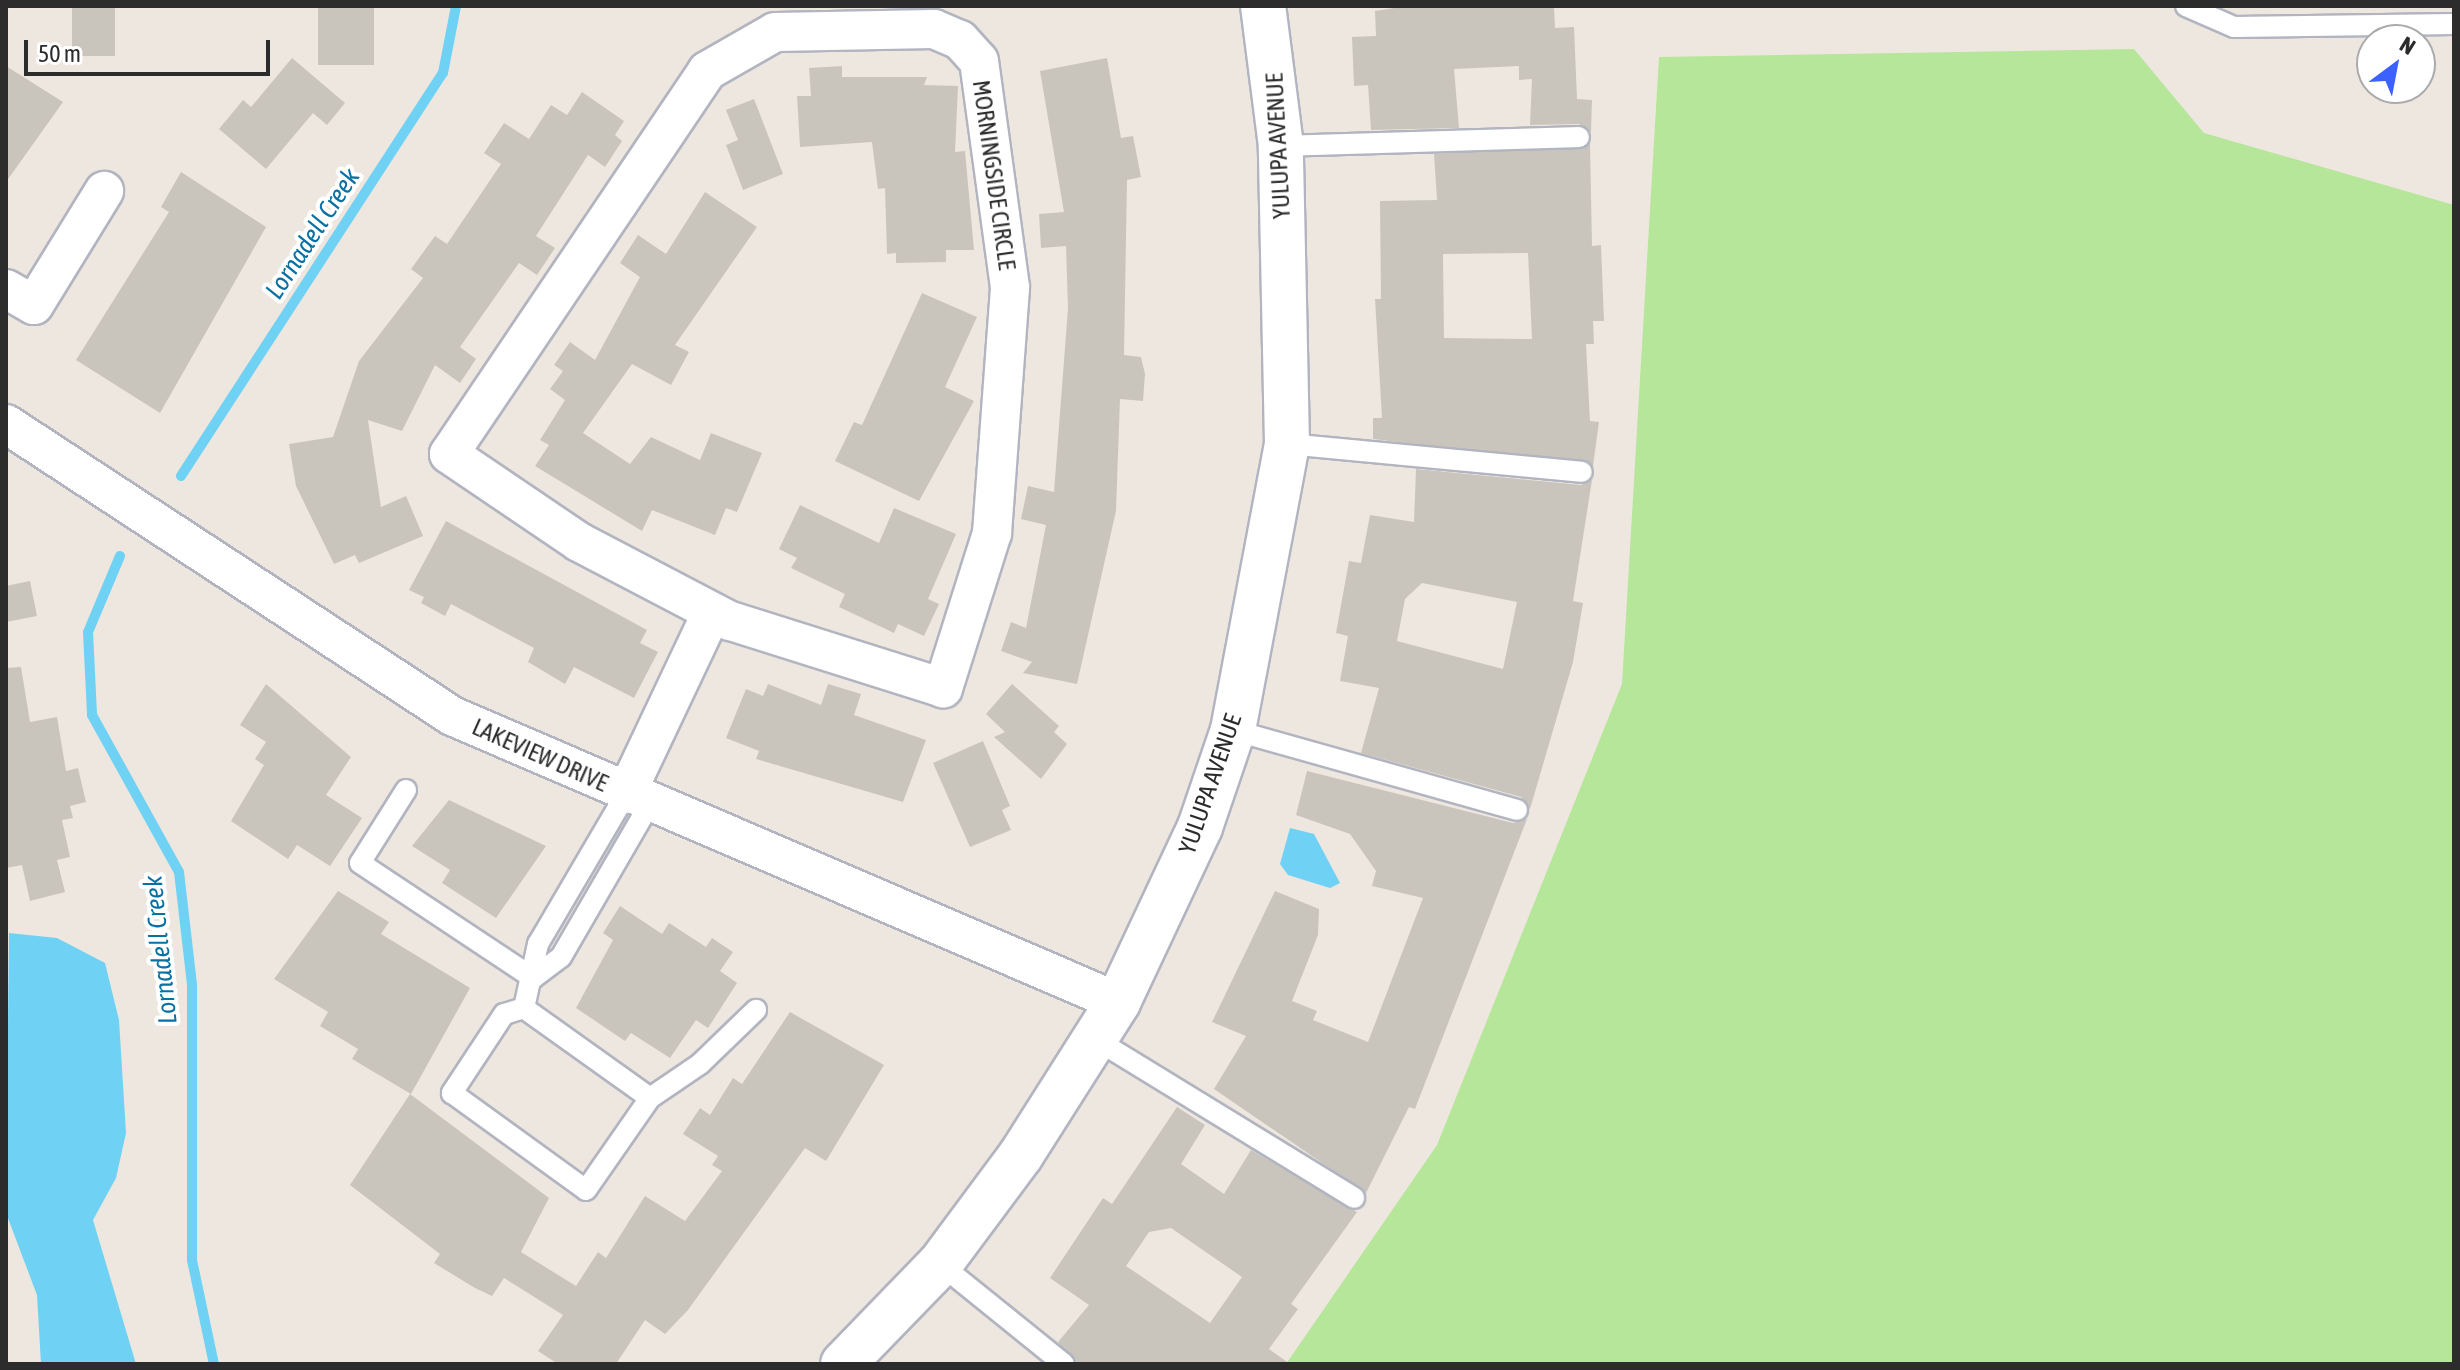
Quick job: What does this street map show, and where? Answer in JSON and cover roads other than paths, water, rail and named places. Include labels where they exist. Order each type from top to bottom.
[{"type":"street","name":"YULUPA AVENUE","points":[[843,1364],[940,1264],[1118,1002],[1200,827],[1233,730],[1287,444],[1281,146],[1263,6]]},
{"type":"street","name":"MORNINGSIDE CIRCLE","points":[[934,29],[960,40],[979,61],[1010,288],[992,533],[943,688],[721,616],[579,542],[449,454],[707,71],[775,32],[934,29]]},
{"type":"street","points":[[6,289],[34,305],[104,191]]},
{"type":"street","name":"LAKEVIEW DRIVE","points":[[6,424],[452,716],[638,799],[1118,1002]]},
{"type":"street","points":[[638,799],[721,616]]},
{"type":"lane","points":[[2186,6],[2234,27],[2454,24]]},
{"type":"lane","points":[[1281,146],[1579,137]]},
{"type":"lane","points":[[1287,444],[1582,472]]},
{"type":"lane","points":[[1233,730],[1517,810]]},
{"type":"lane","points":[[406,790],[360,863],[533,978]]},
{"type":"lane","points":[[524,1008],[533,978],[561,957],[638,799]]},
{"type":"lane","points":[[524,1008],[650,1098]]},
{"type":"lane","points":[[524,1008],[504,1014],[452,1093],[586,1190],[650,1098],[700,1064],[756,1010]]},
{"type":"lane","points":[[1095,1039],[1354,1198]]},
{"type":"lane","points":[[940,1264],[1064,1364]]},
{"type":"water","points":[[1290,828],[1314,834],[1340,883],[1330,888],[1288,875],[1280,864]]},
{"type":"water","points":[[9,933],[57,938],[105,963],[119,1020],[126,1133],[116,1178],[93,1220],[136,1364],[41,1364],[37,1295],[6,1213]]},
{"type":"waterway","name":"Lornadell Creek","points":[[181,476],[443,73],[456,6]]},
{"type":"waterway","name":"Lornadell Creek","points":[[120,556],[88,632],[92,715],[179,872],[192,985],[192,1260],[214,1364]]}]
